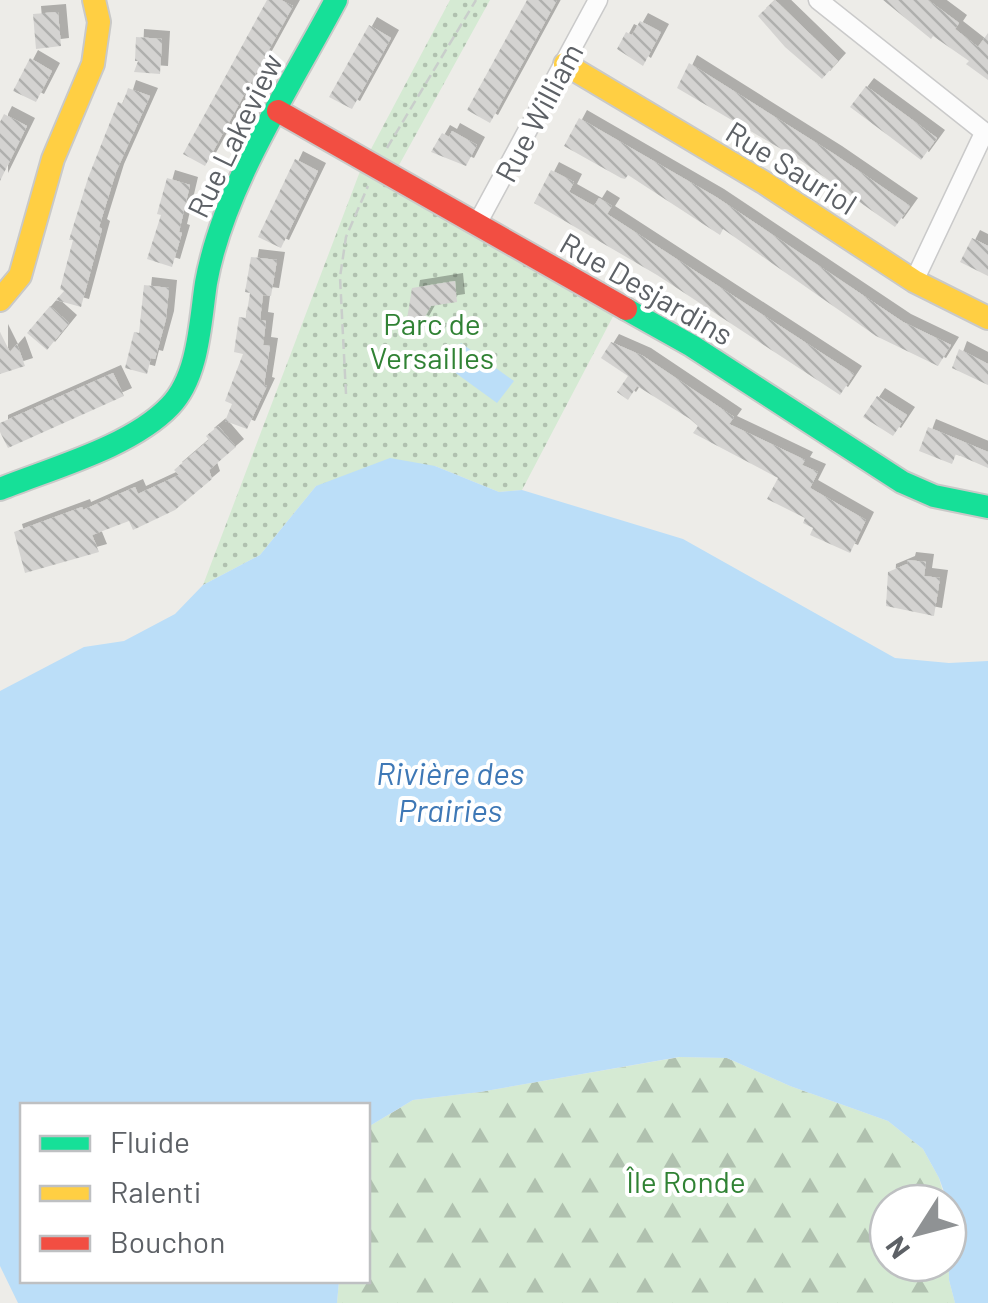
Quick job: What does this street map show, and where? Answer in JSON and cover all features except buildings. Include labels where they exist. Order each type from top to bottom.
[{"type":"street","points":[[0,300],[20,276],[52,158],[93,64],[99,22],[94,0]]},
{"type":"street","name":"Rue Lakeview","points":[[0,488],[125,438],[170,406],[184,386],[224,211],[336,0]]},
{"type":"street","name":"Rue William","points":[[477,224],[598,0]]},
{"type":"street","points":[[818,0],[986,134],[914,280]]},
{"type":"street","name":"Rue Sauriol","points":[[565,64],[763,182],[914,280],[988,318]]},
{"type":"street","name":"Rue Desjardins","points":[[278,111],[692,346],[902,482],[934,496],[988,507]]},
{"type":"green space","name":"Parc de Versailles","points":[[450,0],[490,0],[393,176],[619,305],[522,490],[499,492],[435,466],[316,486],[260,555],[203,585],[362,166]]},
{"type":"green space","name":"Île Ronde","points":[[680,1057],[727,1058],[790,1086],[888,1121],[923,1149],[940,1183],[868,1183],[868,1283],[950,1283],[955,1303],[337,1303],[339,1283],[370,1283],[370,1126],[413,1100]]},
{"type":"water","points":[[461,343],[514,381],[497,403],[446,366]]},
{"type":"water","name":"Rivière des Prairies","points":[[390,458],[435,466],[499,492],[522,490],[683,539],[895,658],[949,663],[988,661],[988,1303],[955,1303],[950,1283],[968,1283],[968,1183],[941,1183],[923,1149],[888,1121],[790,1086],[727,1058],[679,1057],[413,1100],[370,1126],[370,1103],[20,1103],[20,1283],[339,1283],[337,1303],[18,1303],[0,1266],[0,691],[84,647],[124,641],[175,614],[203,585],[260,555],[316,486]]},
{"type":"traffic: fast","points":[[0,489],[113,445],[154,420],[180,394],[193,364],[206,283],[227,211],[260,138],[336,0]]},
{"type":"traffic: fast","points":[[626,309],[692,346],[902,482],[934,496],[988,507]]},
{"type":"traffic: slow","points":[[0,300],[20,276],[53,159],[93,64],[99,22],[94,0]]},
{"type":"traffic: slow","points":[[565,64],[763,182],[914,281],[988,318]]},
{"type":"traffic: jam","points":[[278,111],[626,309]]}]
